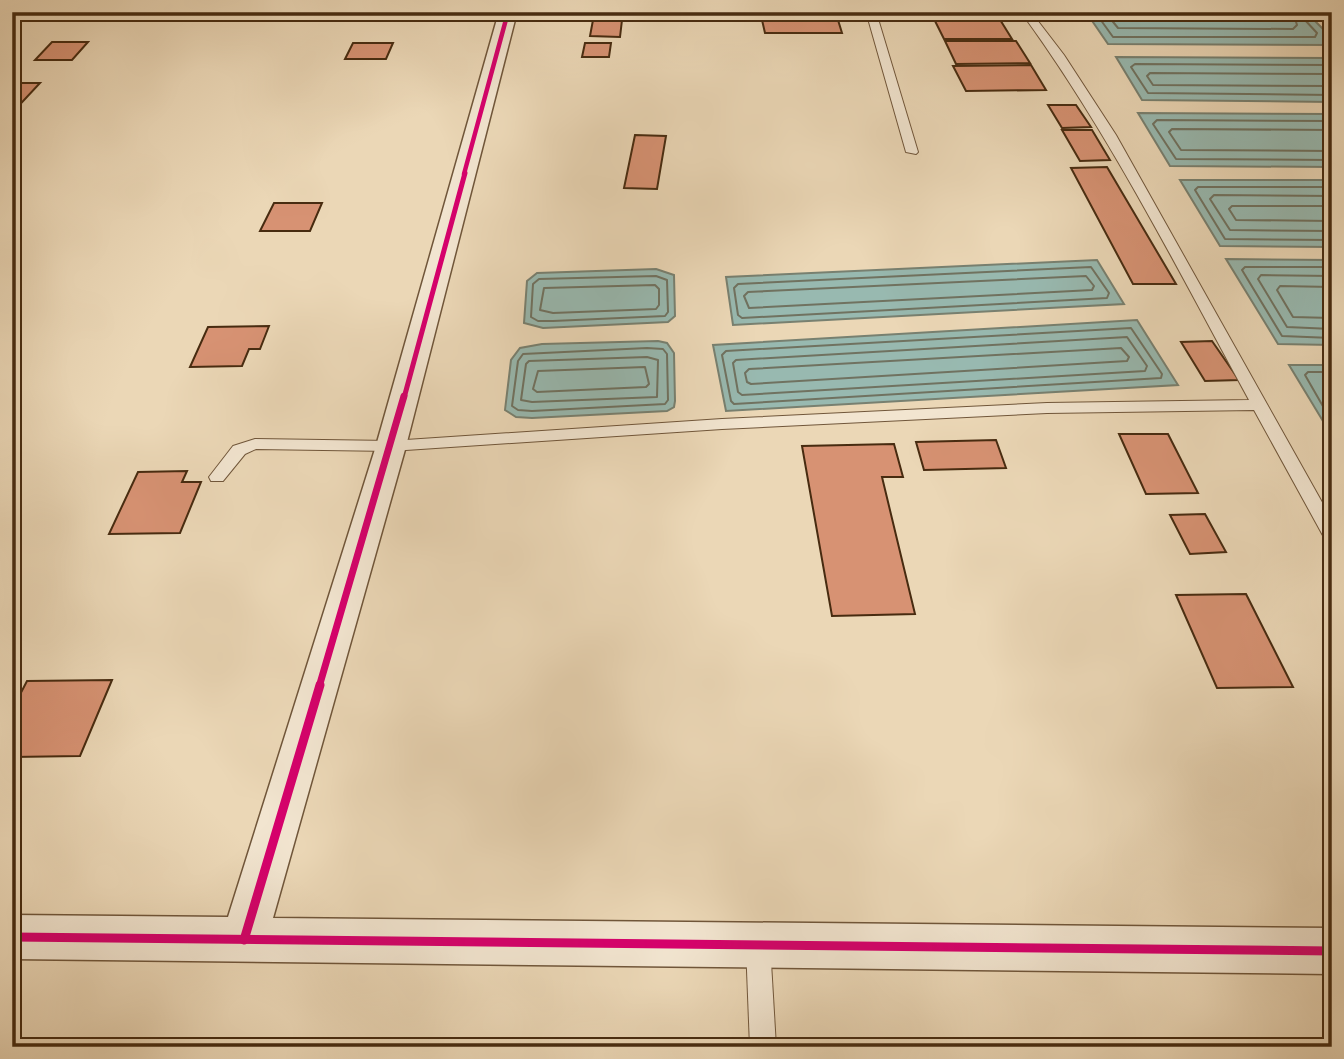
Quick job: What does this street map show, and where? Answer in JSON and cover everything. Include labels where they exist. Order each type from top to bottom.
[{"type":"street","points":[[244,940],[391,446],[508,12]]},
{"type":"street","points":[[12,937],[1332,951]]},
{"type":"lane","points":[[750,12],[870,12],[912,152]]},
{"type":"lane","points":[[1026,12],[1059,55],[1110,135],[1332,536]]},
{"type":"lane","points":[[217,477],[239,450],[255,444],[391,446],[722,424],[1047,408],[1259,405]]},
{"type":"lane","points":[[758,945],[764,1047]]},
{"type":"water","points":[[1086,12],[1306,12],[1332,38],[1332,45],[1108,44]]},
{"type":"water","points":[[1116,57],[1332,58],[1332,102],[1142,100]]},
{"type":"water","points":[[1138,113],[1332,114],[1332,167],[1170,166]]},
{"type":"water","points":[[1180,180],[1332,180],[1332,247],[1220,246]]},
{"type":"water","points":[[1226,259],[1332,260],[1332,345],[1278,344]]},
{"type":"water","points":[[1097,260],[1124,304],[733,325],[726,277]]},
{"type":"water","points":[[656,269],[674,275],[675,316],[668,322],[543,328],[524,323],[527,281],[537,273]]},
{"type":"water","points":[[1137,320],[1178,385],[726,411],[713,345]]},
{"type":"water","points":[[667,343],[674,353],[675,401],[674,407],[667,411],[532,418],[516,417],[505,410],[511,360],[520,348],[542,344]]},
{"type":"water","points":[[1289,365],[1332,365],[1332,436]]},
{"type":"building","points":[[312,12],[342,12],[336,21],[307,20]]},
{"type":"building","points":[[794,16],[808,16],[809,20],[838,20],[842,33],[765,33],[762,20],[795,20]]},
{"type":"building","points":[[999,18],[1012,39],[944,39],[934,19]]},
{"type":"building","points":[[593,20],[622,20],[620,37],[590,36]]},
{"type":"building","points":[[945,41],[1016,41],[1030,63],[956,64]]},
{"type":"building","points":[[52,42],[88,42],[72,60],[35,60]]},
{"type":"building","points":[[353,43],[393,43],[386,59],[345,59]]},
{"type":"building","points":[[585,43],[611,43],[609,57],[582,57]]},
{"type":"building","points":[[1031,65],[1046,90],[966,91],[953,66]]},
{"type":"building","points":[[12,83],[40,83],[12,113]]},
{"type":"building","points":[[1048,105],[1076,105],[1091,127],[1062,128]]},
{"type":"building","points":[[1062,130],[1092,130],[1110,160],[1080,161]]},
{"type":"building","points":[[635,135],[666,136],[657,189],[624,188]]},
{"type":"building","points":[[1107,167],[1176,284],[1133,284],[1071,168]]},
{"type":"building","points":[[274,203],[322,203],[310,231],[260,231]]},
{"type":"building","points":[[269,326],[260,349],[249,349],[242,366],[190,367],[208,327]]},
{"type":"building","points":[[1212,341],[1239,380],[1205,381],[1181,342]]},
{"type":"building","points":[[1119,434],[1168,434],[1198,493],[1146,494]]},
{"type":"building","points":[[996,440],[1006,468],[924,470],[916,442]]},
{"type":"building","points":[[894,444],[903,477],[882,477],[915,614],[832,616],[802,446]]},
{"type":"building","points":[[187,471],[182,482],[201,482],[180,533],[109,534],[138,472]]},
{"type":"building","points":[[1205,514],[1226,552],[1190,554],[1170,515]]},
{"type":"building","points":[[1246,594],[1293,687],[1217,688],[1176,595]]},
{"type":"building","points":[[112,680],[80,756],[12,757],[12,710],[27,681]]},
{"type":"cycle path","points":[[244,940],[391,446],[508,12]]},
{"type":"cycle path","points":[[12,937],[1332,951]]}]
